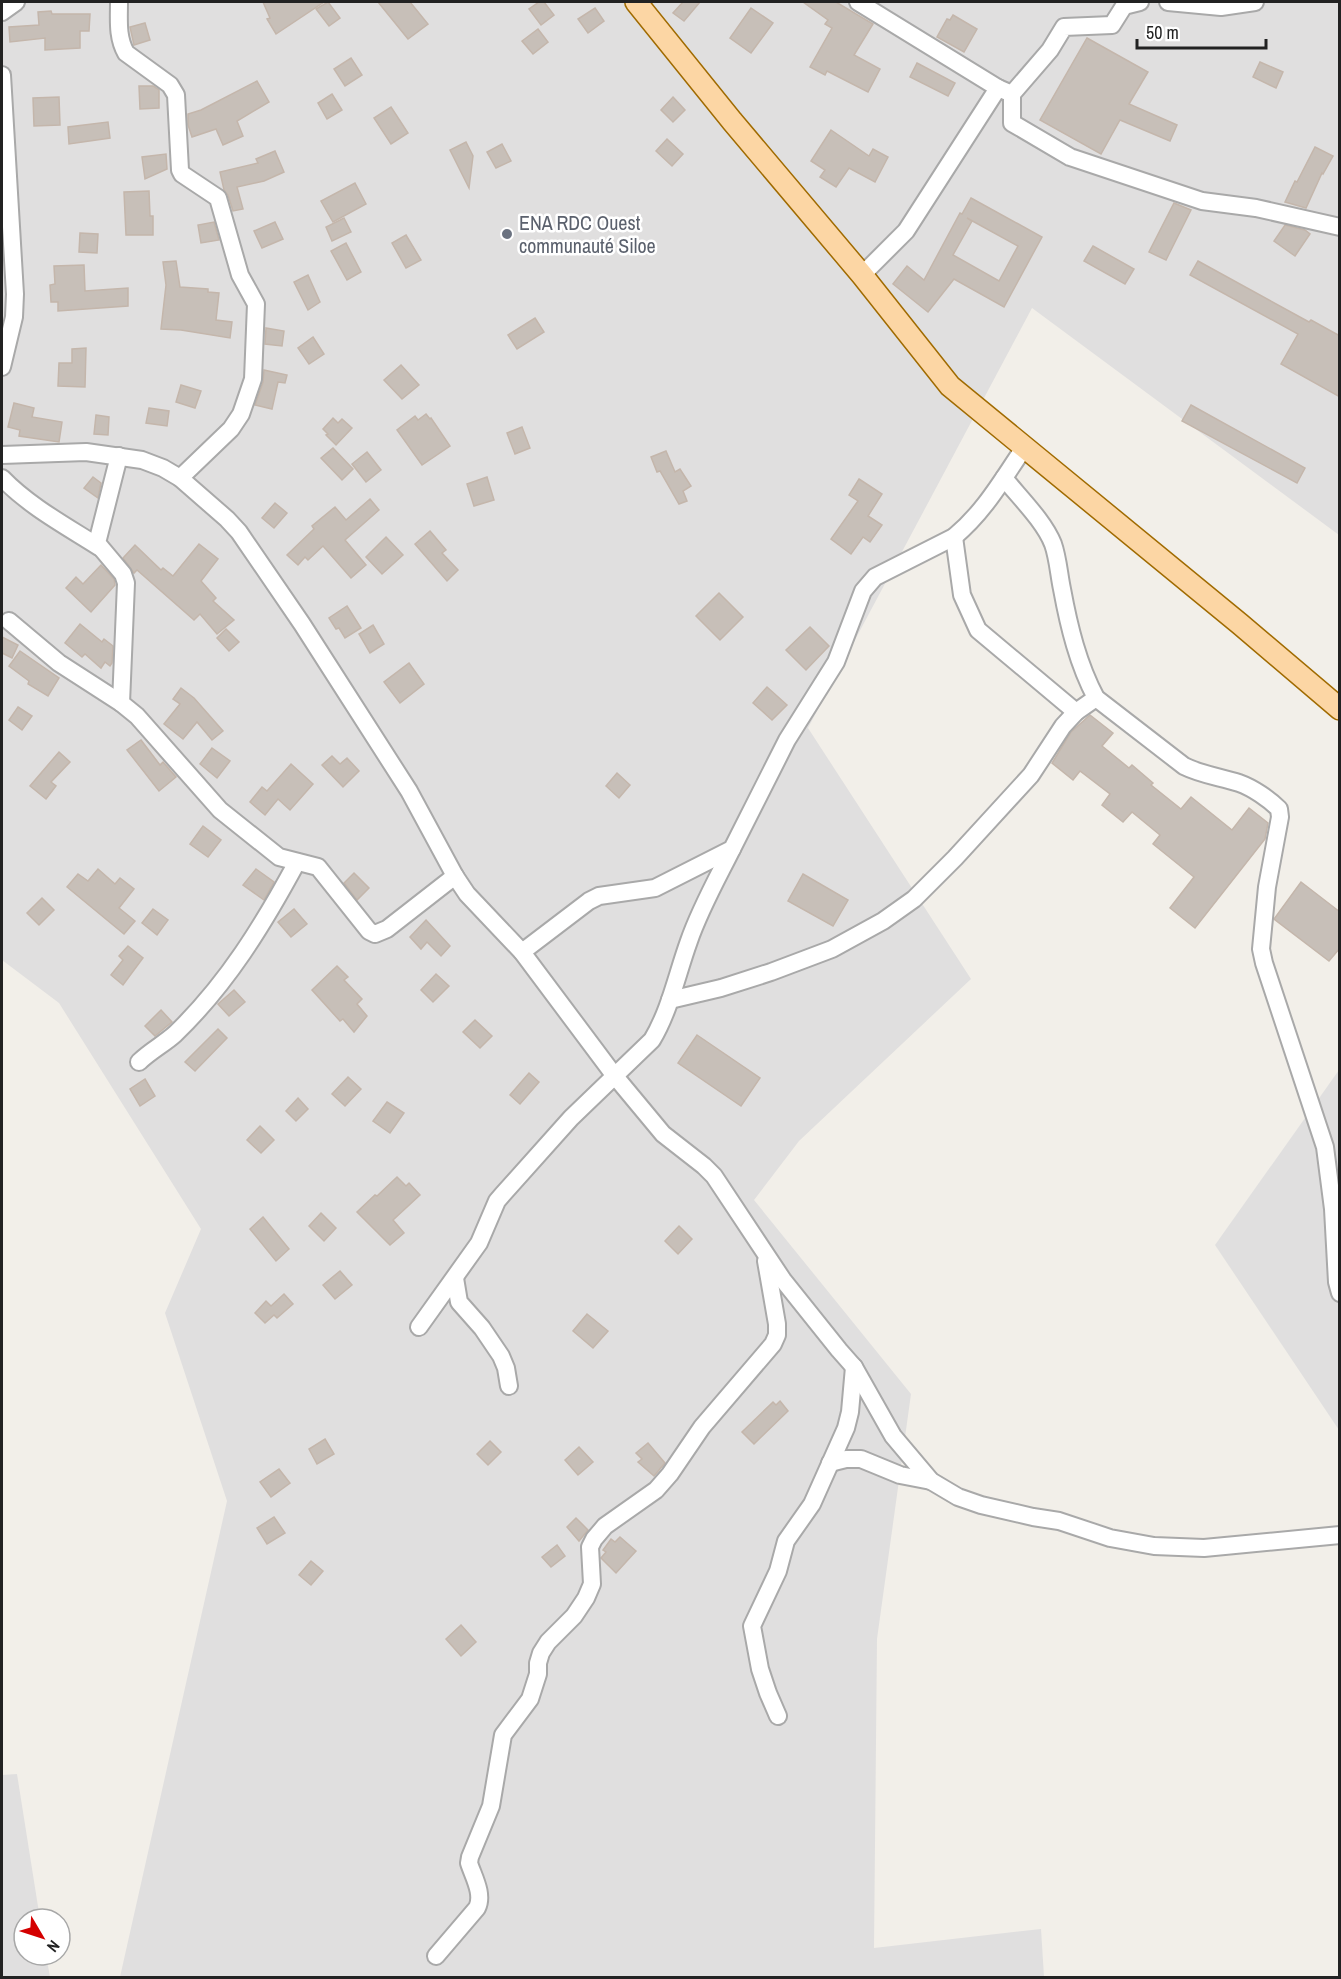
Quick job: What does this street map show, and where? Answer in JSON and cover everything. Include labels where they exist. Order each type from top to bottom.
[{"type":"main road","points":[[636,2],[732,122],[862,275],[950,386],[1340,709]]},
{"type":"street","points":[[2,12],[16,2]]},
{"type":"street","points":[[119,2],[120,38],[123,47],[126,53],[174,90],[180,170],[182,174],[218,198],[240,274],[256,304],[253,379],[242,414],[225,435],[180,477]]},
{"type":"street","points":[[858,2],[1005,91],[1012,123],[1070,157],[1202,201],[1256,208],[1340,227]]},
{"type":"street","points":[[862,275],[906,231],[1005,91],[1050,50],[1064,27],[1112,26],[1124,6],[1140,2]]},
{"type":"street","points":[[1168,2],[1221,7],[1255,2]]},
{"type":"street","points":[[2,75],[15,294],[14,317],[2,367]]},
{"type":"street","points":[[419,1327],[479,1243],[503,1194],[571,1119],[652,1040],[670,1000],[698,916],[787,740],[836,662],[863,591],[875,577],[954,537],[998,490],[1024,448]]},
{"type":"street","points":[[2,455],[86,452],[142,460],[180,477],[239,532],[409,791],[455,876],[480,910],[522,952],[614,1075],[663,1134],[714,1176],[790,1288],[854,1367],[893,1436],[931,1481],[958,1497],[981,1505],[1059,1521],[1110,1538],[1154,1546],[1204,1548],[1340,1535]]},
{"type":"street","points":[[99,547],[98,538],[118,456]]},
{"type":"street","points":[[2,478],[11,488],[42,511],[99,547],[123,574],[126,583],[121,703]]},
{"type":"street","points":[[1004,478],[1043,526],[1053,544],[1076,649],[1096,698],[1184,766],[1195,772],[1241,784],[1271,801],[1279,809],[1280,817],[1267,887],[1261,949],[1325,1147],[1333,1209],[1337,1282],[1340,1293]]},
{"type":"street","points":[[954,537],[962,595],[978,630],[1076,712]]},
{"type":"street","points":[[9,621],[59,663],[121,703],[136,716],[220,810],[279,857],[318,867],[369,931],[375,934],[387,929],[455,876]]},
{"type":"street","points":[[670,1000],[721,988],[771,972],[832,949],[883,921],[914,899],[998,813],[1031,775],[1063,726],[1076,712],[1096,698]]},
{"type":"street","points":[[522,952],[589,901],[599,896],[655,888],[732,849]]},
{"type":"street","points":[[139,1062],[174,1035],[228,975],[270,912],[297,862]]},
{"type":"street","points":[[436,1956],[480,1902],[470,1857],[491,1806],[503,1735],[530,1699],[538,1674],[541,1653],[548,1642],[574,1616],[586,1598],[592,1584],[593,1569],[590,1547],[594,1539],[605,1526],[656,1490],[670,1474],[702,1427],[773,1344],[777,1335],[777,1324],[765,1253]]},
{"type":"street","points":[[455,1278],[459,1302],[482,1328],[501,1356],[509,1386]]},
{"type":"street","points":[[778,1716],[760,1669],[752,1626],[778,1571],[786,1541],[812,1504],[846,1428],[850,1412],[854,1367]]},
{"type":"street","points":[[830,1463],[846,1459],[861,1459],[900,1475],[931,1481]]},
{"type":"shaded area","points":[[2,2],[1339,2],[1339,535],[1032,308],[808,728],[971,979],[799,1141],[754,1200],[911,1394],[877,1639],[874,1948],[1041,1929],[1044,1977],[120,1977],[227,1501],[165,1313],[201,1229],[59,1003],[2,960]]},
{"type":"shaded area","points":[[1339,1070],[1339,1430],[1215,1245]]},
{"type":"shaded area","points":[[17,1774],[38,1907],[12,1907],[12,1967],[48,1967],[50,1977],[2,1977],[2,1775]]},
{"type":"building","points":[[263,2],[324,2],[276,34],[267,19],[270,18]]},
{"type":"building","points":[[328,2],[340,18],[329,26],[316,9]]},
{"type":"building","points":[[378,2],[410,2],[428,24],[408,39]]},
{"type":"building","points":[[539,2],[544,2],[554,15],[541,25],[529,9]]},
{"type":"building","points":[[683,2],[700,2],[684,21],[673,13]]},
{"type":"building","points":[[803,2],[836,2],[873,24],[854,55],[880,69],[868,92],[827,71],[825,75],[810,67],[832,28],[825,24],[828,20]]},
{"type":"building","points":[[595,8],[604,21],[588,33],[578,19]]},
{"type":"building","points":[[751,8],[773,23],[751,53],[730,38]]},
{"type":"building","points":[[51,11],[52,14],[90,14],[89,31],[80,31],[80,48],[45,50],[45,38],[10,42],[9,27],[39,25],[38,12]]},
{"type":"building","points":[[953,15],[977,29],[964,52],[937,37],[947,19],[950,20]]},
{"type":"building","points":[[145,23],[150,40],[134,45],[130,27]]},
{"type":"building","points":[[538,29],[548,42],[533,54],[522,41]]},
{"type":"building","points":[[1087,38],[1148,72],[1129,104],[1177,125],[1170,141],[1120,120],[1101,154],[1040,120]]},
{"type":"building","points":[[351,58],[362,75],[345,86],[334,69]]},
{"type":"building","points":[[1260,62],[1283,72],[1276,88],[1253,77]]},
{"type":"building","points":[[917,63],[955,83],[948,96],[910,77]]},
{"type":"building","points":[[257,81],[269,102],[237,121],[243,136],[223,145],[216,129],[192,137],[188,125],[188,114],[201,110]]},
{"type":"building","points":[[139,86],[153,86],[159,90],[159,108],[140,109]]},
{"type":"building","points":[[332,94],[342,110],[327,119],[318,103]]},
{"type":"building","points":[[59,97],[60,125],[34,126],[33,98]]},
{"type":"building","points":[[673,97],[685,110],[673,122],[661,110]]},
{"type":"building","points":[[391,107],[408,133],[391,144],[374,118]]},
{"type":"building","points":[[108,122],[110,138],[69,144],[68,127]]},
{"type":"building","points":[[831,130],[869,156],[873,149],[888,157],[875,182],[849,168],[836,187],[820,177],[825,170],[811,161]]},
{"type":"building","points":[[667,139],[683,154],[672,166],[656,151]]},
{"type":"building","points":[[466,142],[473,156],[469,188],[450,150]]},
{"type":"building","points":[[502,144],[511,161],[496,168],[487,152]]},
{"type":"building","points":[[1315,147],[1333,156],[1322,173],[1306,208],[1285,202],[1295,181],[1297,182]]},
{"type":"building","points":[[275,151],[284,172],[264,181],[237,187],[243,209],[233,211],[224,190],[220,172],[258,163],[256,159]]},
{"type":"building","points":[[166,154],[167,169],[145,179],[142,157]]},
{"type":"building","points":[[355,183],[366,204],[333,222],[321,201]]},
{"type":"building","points":[[149,191],[153,235],[126,235],[124,192]]},
{"type":"building","points":[[971,198],[1042,237],[1004,307],[954,279],[928,312],[893,284],[907,266],[924,280],[960,213],[962,214]],"holes":[[[967,218],[1018,246],[999,281],[953,255],[972,221]]]},
{"type":"building","points":[[1174,203],[1191,210],[1166,260],[1149,252]]},
{"type":"building","points":[[344,218],[351,232],[332,241],[326,227]]},
{"type":"building","points":[[214,222],[219,240],[201,243],[198,225]]},
{"type":"building","points":[[275,222],[283,239],[262,248],[254,231]]},
{"type":"building","points":[[1285,225],[1305,230],[1310,234],[1295,256],[1274,241]]},
{"type":"building","points":[[80,233],[98,234],[97,253],[79,252]]},
{"type":"building","points":[[406,235],[421,260],[406,268],[392,243]]},
{"type":"building","points":[[346,243],[361,272],[347,280],[331,251]]},
{"type":"building","points":[[1093,246],[1134,269],[1125,284],[1084,261]]},
{"type":"building","points":[[176,261],[180,287],[208,289],[208,292],[219,293],[216,320],[232,322],[230,338],[161,329],[166,285],[163,262]]},
{"type":"building","points":[[1198,261],[1309,322],[1311,320],[1340,336],[1340,397],[1281,364],[1298,334],[1190,275]]},
{"type":"building","points":[[84,265],[85,291],[128,288],[128,306],[58,311],[58,302],[51,302],[50,285],[55,284],[54,266]]},
{"type":"building","points":[[308,275],[320,302],[308,310],[294,282]]},
{"type":"building","points":[[535,318],[544,332],[517,349],[508,335]]},
{"type":"building","points":[[266,328],[284,331],[282,346],[265,344]]},
{"type":"building","points":[[313,337],[324,354],[309,364],[298,348]]},
{"type":"building","points":[[86,348],[85,387],[58,386],[59,363],[72,363],[72,349]]},
{"type":"building","points":[[401,365],[419,385],[402,399],[384,380]]},
{"type":"building","points":[[264,370],[287,375],[285,383],[278,382],[272,409],[255,405],[263,382]]},
{"type":"building","points":[[181,385],[201,391],[195,408],[176,402]]},
{"type":"building","points":[[14,403],[34,408],[32,417],[62,422],[59,442],[19,436],[20,430],[8,427]]},
{"type":"building","points":[[1191,405],[1305,468],[1297,483],[1182,421]]},
{"type":"building","points":[[149,408],[169,411],[167,426],[146,423]]},
{"type":"building","points":[[426,414],[450,446],[422,465],[397,430],[415,416],[418,420]]},
{"type":"building","points":[[96,415],[109,417],[108,435],[94,434]]},
{"type":"building","points":[[333,418],[338,423],[342,419],[352,428],[336,445],[323,429]]},
{"type":"building","points":[[522,427],[530,448],[515,454],[507,433]]},
{"type":"building","points":[[333,448],[353,469],[342,480],[321,458]]},
{"type":"building","points":[[666,451],[675,472],[680,469],[691,486],[683,491],[687,501],[679,504],[660,471],[657,472],[651,457]]},
{"type":"building","points":[[367,452],[381,470],[366,482],[352,464]]},
{"type":"building","points":[[93,477],[101,483],[98,498],[84,488]]},
{"type":"building","points":[[487,477],[494,500],[474,506],[467,484]]},
{"type":"building","points":[[859,479],[882,494],[868,516],[882,525],[870,542],[863,537],[851,554],[831,539],[858,501],[849,495]]},
{"type":"building","points":[[370,499],[379,510],[345,540],[366,565],[351,578],[323,546],[308,560],[305,557],[298,565],[287,555],[314,529],[312,526],[335,507],[346,520]]},
{"type":"building","points":[[275,503],[287,513],[274,528],[262,518]]},
{"type":"building","points":[[430,531],[446,550],[442,553],[458,570],[447,581],[415,544]]},
{"type":"building","points":[[386,537],[403,555],[382,574],[366,557]]},
{"type":"building","points":[[199,544],[218,559],[201,581],[216,598],[213,601],[234,620],[217,634],[200,614],[194,620],[137,570],[134,573],[123,558],[135,545],[161,570],[163,568],[173,576]]},
{"type":"building","points":[[101,565],[114,579],[115,585],[91,612],[66,588],[76,577],[83,584]]},
{"type":"building","points":[[719,593],[743,617],[720,640],[696,616]]},
{"type":"building","points":[[347,606],[361,628],[345,638],[329,618]]},
{"type":"building","points":[[80,624],[102,642],[104,639],[113,646],[110,666],[105,662],[101,668],[85,654],[82,657],[65,643]]},
{"type":"building","points":[[373,625],[384,644],[370,653],[359,634]]},
{"type":"building","points":[[810,627],[829,646],[806,670],[786,650]]},
{"type":"building","points":[[226,629],[239,642],[229,651],[217,638]]},
{"type":"building","points":[[2,637],[18,645],[12,658],[2,653]]},
{"type":"building","points":[[20,651],[59,678],[48,696],[28,684],[29,681],[9,666]]},
{"type":"building","points":[[409,663],[424,684],[400,703],[384,682]]},
{"type":"building","points":[[767,687],[787,705],[772,720],[753,703]]},
{"type":"building","points":[[181,688],[194,698],[223,731],[212,740],[197,722],[183,739],[164,724],[180,704],[173,699]]},
{"type":"building","points":[[18,707],[32,716],[22,730],[9,720]]},
{"type":"building","points":[[1090,715],[1113,733],[1102,746],[1129,768],[1132,765],[1153,783],[1151,785],[1181,809],[1191,797],[1232,830],[1249,808],[1268,823],[1265,839],[1195,928],[1170,908],[1194,877],[1153,844],[1160,835],[1132,812],[1123,822],[1102,805],[1110,794],[1080,771],[1073,780],[1052,763],[1071,732]]},
{"type":"building","points":[[141,740],[160,765],[163,762],[176,777],[159,791],[127,750]]},
{"type":"building","points":[[212,748],[230,761],[217,778],[200,764]]},
{"type":"building","points":[[59,752],[70,762],[51,782],[56,786],[46,799],[30,786]]},
{"type":"building","points":[[332,756],[340,764],[347,758],[359,771],[343,787],[322,765]]},
{"type":"building","points":[[291,764],[313,784],[290,810],[278,799],[265,815],[250,802],[262,787],[267,791]]},
{"type":"building","points":[[617,773],[630,785],[619,798],[606,786]]},
{"type":"building","points":[[203,826],[221,840],[208,857],[190,844]]},
{"type":"building","points":[[98,869],[115,884],[120,878],[134,889],[119,908],[135,921],[124,934],[67,887],[78,874],[88,881]]},
{"type":"building","points":[[256,869],[274,882],[264,900],[243,885]]},
{"type":"building","points":[[354,873],[369,888],[357,900],[344,883]]},
{"type":"building","points":[[803,874],[848,900],[833,926],[788,901]]},
{"type":"building","points":[[1301,882],[1340,912],[1340,948],[1329,961],[1274,919]]},
{"type":"building","points":[[42,898],[54,910],[39,925],[27,913]]},
{"type":"building","points":[[153,909],[168,920],[157,935],[142,923]]},
{"type":"building","points":[[294,909],[307,924],[291,937],[278,922]]},
{"type":"building","points":[[426,920],[450,946],[441,956],[427,942],[421,949],[410,937]]},
{"type":"building","points":[[128,946],[143,958],[123,985],[111,975],[123,960],[119,956]]},
{"type":"building","points":[[337,966],[348,977],[344,980],[362,999],[357,1004],[367,1016],[354,1032],[343,1019],[340,1021],[312,990]]},
{"type":"building","points":[[436,974],[449,986],[433,1002],[421,990]]},
{"type":"building","points":[[234,990],[245,1002],[229,1016],[218,1004]]},
{"type":"building","points":[[161,1010],[172,1022],[155,1036],[145,1026]]},
{"type":"building","points":[[475,1020],[492,1036],[480,1048],[463,1032]]},
{"type":"building","points":[[218,1029],[227,1038],[195,1071],[185,1062]]},
{"type":"building","points":[[697,1035],[760,1078],[741,1106],[678,1063]]},
{"type":"building","points":[[529,1073],[539,1082],[520,1104],[510,1095]]},
{"type":"building","points":[[348,1077],[361,1089],[345,1106],[332,1094]]},
{"type":"building","points":[[145,1079],[155,1096],[140,1106],[130,1089]]},
{"type":"building","points":[[298,1098],[308,1109],[296,1121],[286,1111]]},
{"type":"building","points":[[387,1102],[404,1113],[390,1133],[373,1121]]},
{"type":"building","points":[[260,1126],[274,1140],[261,1153],[247,1140]]},
{"type":"building","points":[[397,1177],[406,1186],[409,1183],[420,1195],[393,1220],[404,1233],[390,1245],[357,1212]]},
{"type":"building","points":[[321,1213],[336,1228],[324,1241],[309,1226]]},
{"type":"building","points":[[263,1217],[289,1249],[276,1261],[250,1229]]},
{"type":"building","points":[[679,1226],[692,1239],[678,1254],[665,1241]]},
{"type":"building","points":[[340,1271],[352,1285],[335,1299],[323,1285]]},
{"type":"building","points":[[284,1294],[293,1304],[277,1318],[274,1315],[265,1323],[255,1313],[266,1301],[271,1306]]},
{"type":"building","points":[[587,1314],[608,1331],[593,1348],[573,1331]]},
{"type":"building","points":[[780,1401],[788,1411],[754,1444],[742,1432],[773,1402],[776,1405]]},
{"type":"building","points":[[325,1439],[334,1454],[317,1464],[309,1449]]},
{"type":"building","points":[[490,1441],[501,1452],[488,1465],[477,1454]]},
{"type":"building","points":[[648,1443],[665,1463],[654,1476],[638,1462],[642,1459],[636,1453]]},
{"type":"building","points":[[579,1447],[593,1462],[578,1475],[565,1460]]},
{"type":"building","points":[[279,1469],[290,1483],[271,1497],[260,1482]]},
{"type":"building","points":[[274,1517],[285,1533],[267,1544],[257,1528]]},
{"type":"building","points":[[576,1518],[588,1530],[579,1541],[567,1527]]},
{"type":"building","points":[[620,1537],[636,1551],[616,1573],[601,1558],[606,1552],[603,1550],[611,1539],[615,1542]]},
{"type":"building","points":[[557,1545],[565,1556],[551,1567],[542,1557]]},
{"type":"building","points":[[311,1561],[323,1571],[311,1585],[299,1575]]},
{"type":"building","points":[[461,1625],[476,1642],[461,1656],[446,1639]]},
{"type":"place","name":"ENA RDC Ouest communauté Siloe","points":[[507,234]]}]
